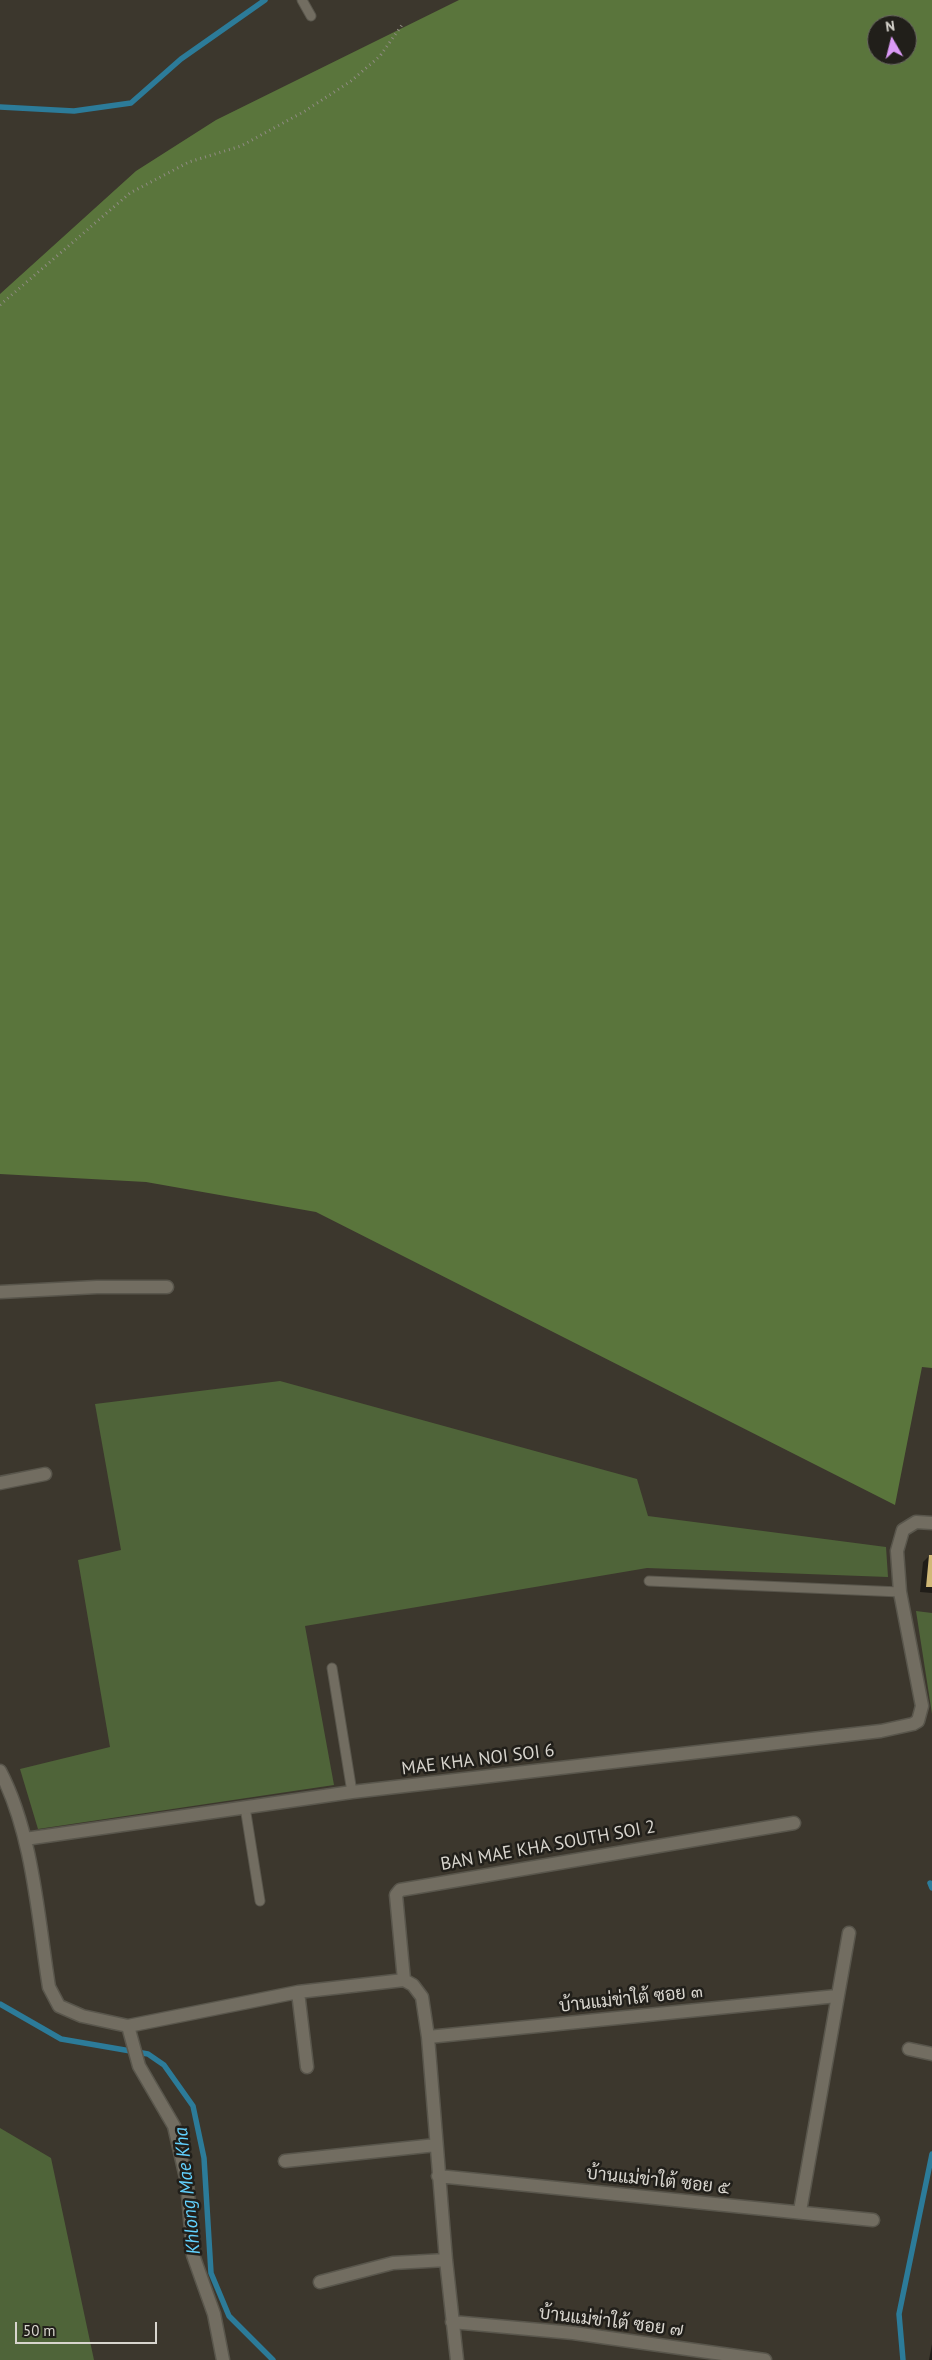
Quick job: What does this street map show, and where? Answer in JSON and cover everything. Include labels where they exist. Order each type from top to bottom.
[{"type":"street","points":[[0,1292],[97,1287],[167,1287]]},
{"type":"street","points":[[0,1482],[44,1474]]},
{"type":"street","points":[[900,1592],[898,1551],[903,1530],[916,1522],[932,1523]]},
{"type":"street","name":"MAE KHA NOI SOI 6","points":[[25,1839],[352,1792],[881,1731],[913,1724],[918,1722],[922,1706],[900,1592]]},
{"type":"street","points":[[0,1771],[12,1795],[25,1839],[49,1987],[59,2006],[82,2016],[128,2026],[298,1992],[404,1980],[413,1985],[422,1997],[428,2037],[438,2176],[457,2360]]},
{"type":"street","name":"BAN MAE KHA SOUTH SOI 2","points":[[404,1980],[396,1914],[396,1895],[400,1890],[794,1822]]},
{"type":"street","points":[[800,2211],[849,1933]]},
{"type":"street","points":[[298,1992],[307,2067]]},
{"type":"street","name":"บ้านแม่ข่าใต้ ซอย ๓","points":[[428,2037],[837,1996]]},
{"type":"street","points":[[128,2026],[130,2040],[139,2066],[174,2126],[187,2182],[193,2256],[214,2314],[223,2360]]},
{"type":"street","points":[[909,2049],[932,2054]]},
{"type":"street","points":[[286,2161],[436,2145]]},
{"type":"street","name":"บ้านแม่ข่าใต้ ซอย ๕","points":[[438,2176],[686,2202],[800,2211],[873,2220]]},
{"type":"street","points":[[320,2282],[393,2263],[446,2260]]},
{"type":"street","name":"บ้านแม่ข่าใต้ ซอย ๗","points":[[452,2322],[573,2333],[765,2360]]},
{"type":"lane","points":[[302,0],[311,16]]},
{"type":"lane","points":[[648,1582],[900,1592]]},
{"type":"lane","points":[[332,1668],[352,1792]]},
{"type":"lane","points":[[245,1807],[260,1901]]},
{"type":"path","points":[[0,306],[130,193],[189,162],[241,146],[305,111],[351,81],[380,56],[402,25]]},
{"type":"green space","points":[[459,0],[932,0],[932,1368],[922,1367],[895,1505],[316,1212],[146,1182],[0,1174],[0,294],[136,171],[216,120]]},
{"type":"green space","points":[[280,1381],[637,1479],[648,1516],[886,1547],[888,1577],[647,1568],[305,1626],[334,1785],[38,1829],[20,1769],[110,1747],[78,1560],[121,1550],[95,1404]]},
{"type":"green space","points":[[916,1611],[932,1613],[932,1714]]},
{"type":"green space","points":[[0,2128],[51,2158],[94,2360],[0,2360]]},
{"type":"building","points":[[929,1555],[932,1555],[932,1587],[926,1587]]},
{"type":"waterway","name":"Khlong Mae Kha","points":[[0,107],[74,111],[131,103],[181,59],[265,0]]},
{"type":"waterway","points":[[930,1883],[932,1888]]},
{"type":"waterway","name":"Khlong Mae Kha","points":[[0,2004],[61,2039],[148,2054],[164,2065],[193,2106],[204,2158],[211,2273],[229,2316],[273,2360]]},
{"type":"waterway","points":[[903,2360],[899,2314],[932,2154]]}]
